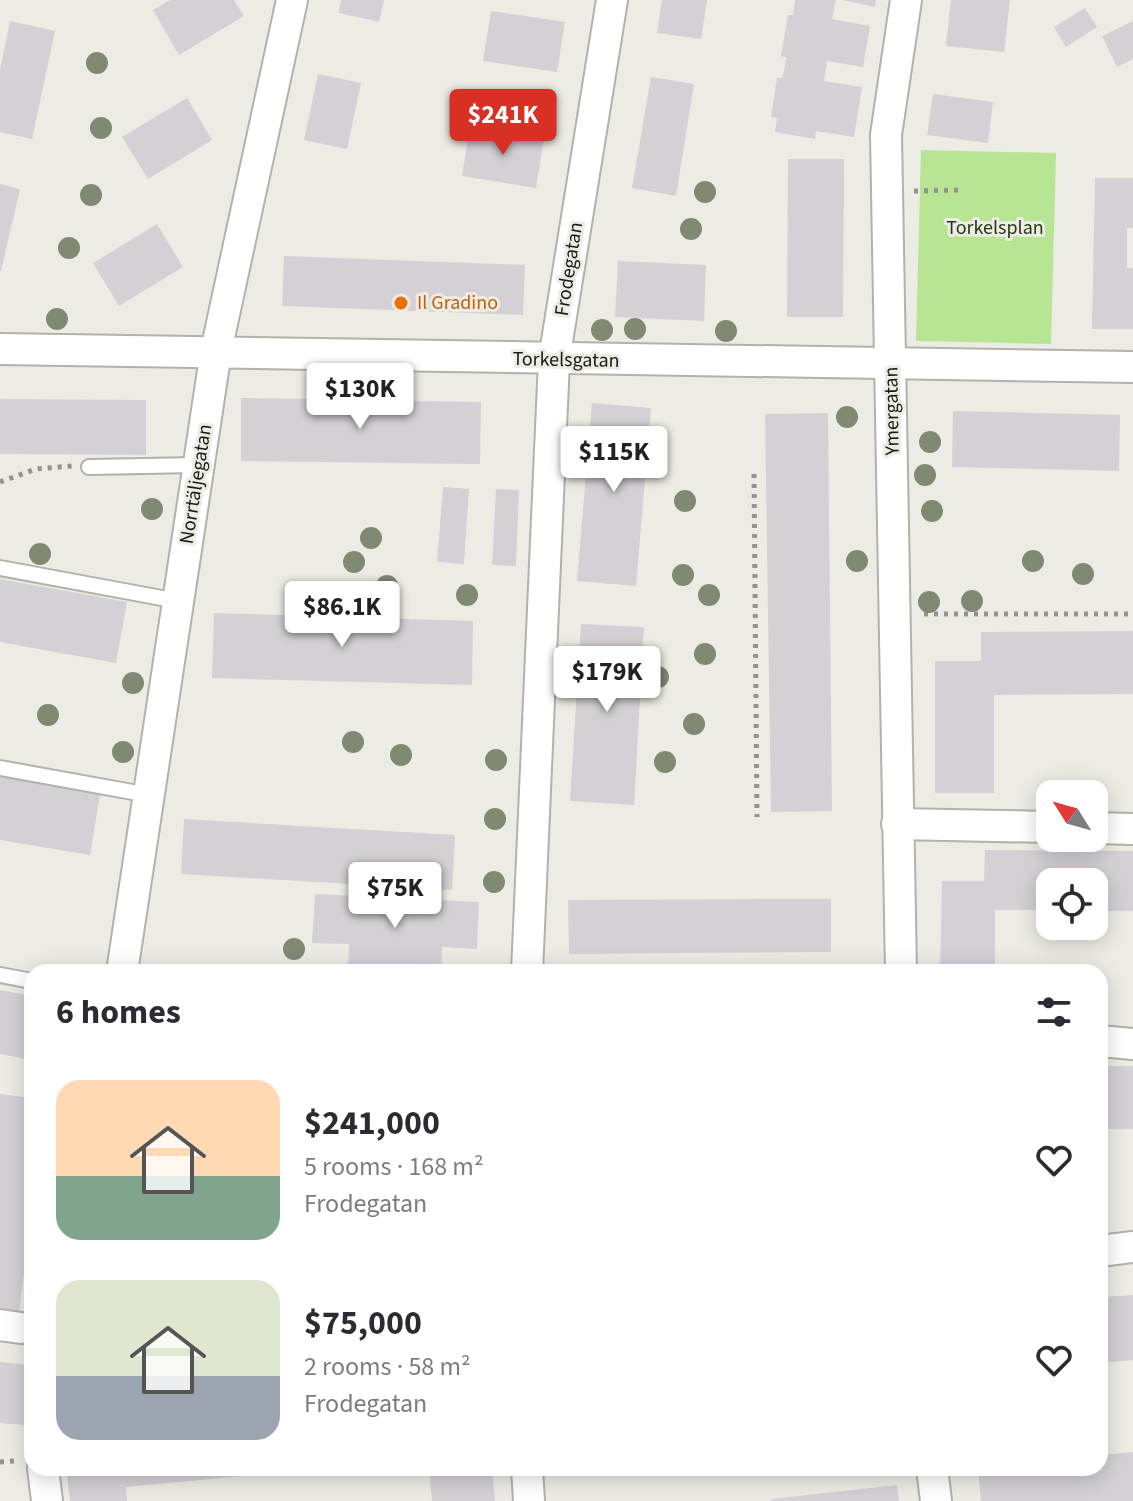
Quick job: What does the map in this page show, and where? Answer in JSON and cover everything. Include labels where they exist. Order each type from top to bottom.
[{"type":"street","name":"Norrtäljegatan","points":[[123,964],[216,351],[292,0]]},
{"type":"street","name":"Frodegatan","points":[[527,964],[554,360],[612,0]]},
{"type":"street","name":"Ymergatan","points":[[901,964],[886,135],[893,68],[906,0]]},
{"type":"street","name":"Torkelsgatan","points":[[0,349],[1133,367]]},
{"type":"street","points":[[897,824],[1036,827]]},
{"type":"street","points":[[1108,828],[1133,829]]},
{"type":"street","points":[[1108,1042],[1133,1044]]},
{"type":"street","points":[[1108,1250],[1133,1247]]},
{"type":"street","points":[[44,1476],[47,1501]]},
{"type":"street","points":[[527,1476],[529,1501]]},
{"type":"street","points":[[933,1476],[936,1501]]},
{"type":"lane","points":[[89,467],[198,465]]},
{"type":"lane","points":[[0,568],[178,601]]},
{"type":"lane","points":[[0,768],[149,795]]},
{"type":"lane","points":[[0,975],[24,980]]},
{"type":"path","points":[[888,192],[961,190]]},
{"type":"path","points":[[0,482],[36,469],[89,467]]},
{"type":"path","points":[[754,474],[757,817]]},
{"type":"path","points":[[895,614],[1133,614]]},
{"type":"green space","name":"Torkelsplan","points":[[921,150],[1056,153],[1051,344],[916,341]]},
{"type":"building","points":[[170,0],[234,0],[244,16],[179,55],[153,10]]},
{"type":"building","points":[[341,0],[384,0],[379,22],[339,13]]},
{"type":"building","points":[[662,0],[707,0],[701,39],[657,33]]},
{"type":"building","points":[[795,0],[836,0],[832,19],[870,26],[863,67],[827,61],[824,81],[862,87],[854,137],[816,131],[815,139],[775,132],[777,118],[771,117],[777,78],[782,78],[785,66],[786,57],[781,56],[788,15],[793,15]]},
{"type":"building","points":[[843,0],[876,0],[875,7]]},
{"type":"building","points":[[951,0],[1010,0],[1004,52],[946,46]]},
{"type":"building","points":[[1085,8],[1097,27],[1066,47],[1054,27]]},
{"type":"building","points":[[491,11],[565,22],[557,72],[483,61]]},
{"type":"building","points":[[10,21],[55,31],[32,139],[0,132],[0,70]]},
{"type":"building","points":[[1133,21],[1133,59],[1117,67],[1102,36]]},
{"type":"building","points":[[318,74],[361,83],[347,149],[304,140]]},
{"type":"building","points":[[651,77],[694,84],[676,196],[632,188]]},
{"type":"building","points":[[933,94],[993,102],[988,143],[927,135]]},
{"type":"building","points":[[187,98],[212,140],[148,179],[122,137]]},
{"type":"building","points":[[470,126],[544,137],[536,188],[462,176]]},
{"type":"building","points":[[788,159],[844,159],[843,317],[787,317]]},
{"type":"building","points":[[1095,178],[1133,178],[1133,228],[1127,228],[1127,268],[1133,268],[1133,329],[1092,329]]},
{"type":"building","points":[[0,184],[20,189],[1,271],[0,271]]},
{"type":"building","points":[[157,224],[183,267],[119,306],[93,263]]},
{"type":"building","points":[[284,256],[525,265],[523,315],[282,306]]},
{"type":"building","points":[[618,261],[706,265],[704,321],[615,317]]},
{"type":"building","points":[[241,398],[481,402],[480,464],[241,461]]},
{"type":"building","points":[[0,399],[146,400],[146,455],[0,454]]},
{"type":"building","points":[[592,403],[651,408],[636,586],[577,581]]},
{"type":"building","points":[[953,411],[1120,415],[1119,471],[952,467]]},
{"type":"building","points":[[828,413],[832,811],[771,812],[765,414]]},
{"type":"building","points":[[443,487],[469,489],[464,564],[437,562]]},
{"type":"building","points":[[496,489],[519,490],[516,566],[492,565]]},
{"type":"building","points":[[0,579],[127,602],[116,663],[0,642]]},
{"type":"building","points":[[214,613],[473,621],[472,685],[212,678]]},
{"type":"building","points":[[581,624],[644,627],[634,805],[570,801]]},
{"type":"building","points":[[1133,631],[1133,694],[994,695],[994,793],[935,793],[935,661],[981,661],[981,632]]},
{"type":"building","points":[[0,777],[100,795],[90,855],[0,840]]},
{"type":"building","points":[[184,819],[455,835],[452,890],[181,874]]},
{"type":"building","points":[[985,850],[1133,851],[1133,911],[1108,911],[1108,868],[1036,868],[1036,910],[995,910],[995,964],[940,964],[942,881],[984,881]]},
{"type":"building","points":[[315,894],[479,902],[477,949],[442,947],[441,964],[348,964],[349,944],[312,943]]},
{"type":"building","points":[[831,899],[831,952],[569,954],[568,900]]},
{"type":"building","points":[[0,990],[24,994],[24,1058],[0,1054]]},
{"type":"building","points":[[1108,1066],[1133,1066],[1133,1129],[1108,1129]]},
{"type":"building","points":[[0,1094],[24,1097],[24,1274],[19,1312],[0,1310]]},
{"type":"building","points":[[1133,1295],[1133,1360],[1108,1362],[1108,1297]]},
{"type":"building","points":[[0,1362],[24,1364],[24,1425],[0,1423]]},
{"type":"building","points":[[1133,1452],[1133,1501],[981,1501],[979,1476],[1108,1476],[1108,1454]]},
{"type":"building","points":[[67,1476],[242,1476],[126,1487],[127,1501],[70,1501]]},
{"type":"building","points":[[430,1476],[493,1476],[495,1501],[432,1501]]},
{"type":"building","points":[[897,1485],[899,1501],[771,1501],[771,1499]]},
{"type":"place","name":"Il Gradino","points":[[401,303]]}]
